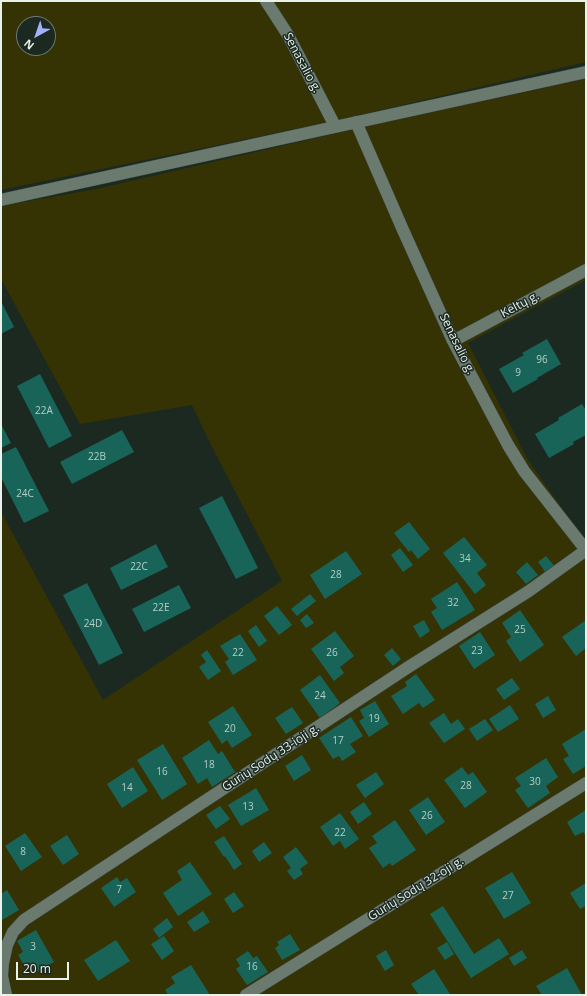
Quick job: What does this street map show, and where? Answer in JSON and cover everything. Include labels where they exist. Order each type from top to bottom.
[{"type":"street","name":"Senasalio g.","points":[[266,1],[288,35],[335,126]]},
{"type":"street","points":[[1,200],[586,72]]},
{"type":"street","name":"Senasalio g.","points":[[356,122],[453,341],[508,445],[524,471],[586,550]]},
{"type":"street","name":"Keltų g.","points":[[453,341],[586,270]]},
{"type":"street","name":"Gurių Sodų 33-ioji g.","points":[[6,995],[2,976],[7,945],[13,932],[24,920],[410,666],[529,591],[586,550]]},
{"type":"street","name":"Gurių Sodų 32-oji g.","points":[[246,995],[586,783]]},
{"type":"shaded area","points":[[1,1],[586,1],[586,62],[338,120],[1,190]]},
{"type":"shaded area","points":[[586,79],[586,280],[468,343],[528,460],[586,542],[586,995],[1,995],[1,512],[103,700],[282,581],[212,447],[192,405],[80,424],[1,279],[1,206],[96,189],[377,124]]},
{"type":"building","points":[[1,301],[14,327],[1,334]]},
{"type":"building","points":[[547,339],[561,364],[513,393],[499,369],[524,355],[522,353]]},
{"type":"building","points":[[40,374],[72,436],[49,448],[17,386]]},
{"type":"building","points":[[582,404],[586,410],[586,435],[573,442],[574,444],[549,458],[535,434]]},
{"type":"building","points":[[1,424],[11,443],[1,448]]},
{"type":"building","points":[[122,430],[134,452],[72,484],[60,462]]},
{"type":"building","points":[[16,447],[49,511],[24,523],[1,477],[1,454]]},
{"type":"building","points":[[222,496],[258,568],[236,579],[199,508]]},
{"type":"building","points":[[409,522],[430,549],[418,559],[411,550],[409,552],[394,533]]},
{"type":"building","points":[[464,537],[487,565],[477,573],[486,585],[475,594],[443,553]]},
{"type":"building","points":[[156,544],[168,567],[121,590],[110,568]]},
{"type":"building","points":[[400,548],[413,565],[403,572],[391,555]]},
{"type":"building","points":[[346,551],[362,574],[325,599],[310,575]]},
{"type":"building","points":[[546,556],[555,567],[546,573],[538,562]]},
{"type":"building","points":[[527,562],[538,575],[526,584],[516,572]]},
{"type":"building","points":[[457,582],[475,610],[442,630],[431,612],[437,608],[431,599]]},
{"type":"building","points":[[87,583],[123,653],[99,665],[63,595]]},
{"type":"building","points":[[179,585],[191,608],[144,632],[132,609]]},
{"type":"building","points":[[310,594],[316,601],[297,616],[291,609]]},
{"type":"building","points":[[277,606],[292,625],[279,635],[264,616]]},
{"type":"building","points":[[520,610],[544,645],[520,662],[506,641],[511,637],[502,623]]},
{"type":"building","points":[[307,614],[314,623],[306,628],[300,620]]},
{"type":"building","points":[[424,620],[430,631],[420,638],[413,626]]},
{"type":"building","points":[[586,620],[586,648],[576,656],[562,637]]},
{"type":"building","points":[[256,625],[267,641],[259,647],[248,631]]},
{"type":"building","points":[[335,631],[354,656],[340,667],[344,673],[334,681],[311,649]]},
{"type":"building","points":[[480,632],[495,655],[474,669],[459,646]]},
{"type":"building","points":[[240,634],[257,660],[233,675],[225,662],[229,659],[220,646]]},
{"type":"building","points":[[392,648],[401,659],[393,666],[384,655]]},
{"type":"building","points":[[207,650],[221,671],[208,680],[199,667],[206,662],[201,655]]},
{"type":"building","points":[[416,674],[435,700],[423,708],[419,703],[403,714],[391,696],[407,686],[405,682]]},
{"type":"building","points":[[320,675],[340,703],[320,718],[300,690]]},
{"type":"building","points":[[512,678],[520,689],[504,700],[496,689]]},
{"type":"building","points":[[548,696],[556,710],[543,718],[535,704]]},
{"type":"building","points":[[375,701],[389,724],[369,737],[359,721],[364,718],[360,710]]},
{"type":"building","points":[[510,705],[519,719],[498,732],[489,719]]},
{"type":"building","points":[[233,706],[252,735],[232,748],[227,740],[222,744],[208,722]]},
{"type":"building","points":[[292,707],[303,723],[286,734],[275,718]]},
{"type":"building","points":[[444,713],[451,724],[458,719],[465,729],[444,743],[429,723]]},
{"type":"building","points":[[351,717],[363,736],[350,744],[356,752],[342,761],[339,756],[333,759],[319,738]]},
{"type":"building","points":[[485,719],[493,730],[477,741],[469,729]]},
{"type":"building","points":[[586,729],[586,766],[573,774],[563,759],[569,756],[562,744]]},
{"type":"building","points":[[209,740],[218,754],[222,751],[235,772],[212,787],[207,778],[198,784],[182,758]]},
{"type":"building","points":[[163,744],[187,784],[162,800],[137,760]]},
{"type":"building","points":[[302,755],[311,770],[294,781],[285,766]]},
{"type":"building","points":[[546,758],[558,777],[546,786],[550,793],[528,808],[515,790],[521,786],[515,778]]},
{"type":"building","points":[[133,767],[148,791],[122,808],[107,784]]},
{"type":"building","points":[[462,767],[468,775],[473,772],[487,792],[465,808],[444,780]]},
{"type":"building","points":[[376,772],[384,784],[365,798],[356,785]]},
{"type":"building","points":[[256,788],[269,810],[241,826],[228,805]]},
{"type":"building","points":[[428,797],[445,822],[426,835],[409,810]]},
{"type":"building","points":[[364,802],[372,814],[358,824],[350,812]]},
{"type":"building","points":[[220,806],[230,819],[216,829],[206,815]]},
{"type":"building","points":[[586,810],[586,836],[583,832],[575,836],[567,822]]},
{"type":"building","points":[[340,813],[359,839],[345,849],[340,841],[333,846],[320,827]]},
{"type":"building","points":[[395,820],[416,850],[392,866],[390,863],[383,868],[369,848],[377,843],[372,836]]},
{"type":"building","points":[[25,833],[42,857],[21,871],[5,846]]},
{"type":"building","points":[[67,835],[79,854],[63,865],[50,846]]},
{"type":"building","points":[[224,836],[242,864],[234,870],[214,842]]},
{"type":"building","points":[[264,842],[272,853],[259,862],[252,851]]},
{"type":"building","points":[[296,847],[308,863],[300,869],[303,874],[294,880],[287,871],[291,868],[283,857]]},
{"type":"building","points":[[190,862],[212,894],[178,916],[163,893],[182,880],[177,871]]},
{"type":"building","points":[[512,872],[531,903],[504,919],[485,888]]},
{"type":"building","points":[[117,877],[120,882],[127,878],[136,892],[114,907],[101,888]]},
{"type":"building","points":[[586,883],[586,906],[580,909],[570,893]]},
{"type":"building","points":[[7,890],[19,910],[2,920],[1,894]]},
{"type":"building","points":[[234,892],[244,906],[233,913],[224,899]]},
{"type":"building","points":[[443,906],[474,954],[499,938],[509,954],[471,978],[430,914]]},
{"type":"building","points":[[203,911],[210,922],[194,932],[187,922]]},
{"type":"building","points":[[167,918],[173,927],[159,938],[153,929]]},
{"type":"building","points":[[36,930],[54,962],[36,972],[29,962],[24,965],[18,955],[23,952],[17,941]]},
{"type":"building","points":[[290,934],[300,950],[282,960],[275,948],[279,945],[277,942]]},
{"type":"building","points":[[164,936],[174,951],[162,960],[151,944]]},
{"type":"building","points":[[116,940],[130,961],[98,981],[84,960]]},
{"type":"building","points":[[447,942],[454,954],[445,960],[437,948]]},
{"type":"building","points":[[386,950],[394,965],[385,971],[376,956]]},
{"type":"building","points":[[522,950],[527,958],[514,966],[509,958]]},
{"type":"building","points":[[248,951],[253,958],[257,956],[268,972],[247,985],[236,969],[240,966],[236,959]]},
{"type":"building","points":[[191,965],[210,995],[168,995],[165,990],[175,983],[171,977]]},
{"type":"building","points":[[567,968],[582,995],[542,995],[536,986]]},
{"type":"building","points":[[434,969],[450,994],[419,995],[411,984]]}]
